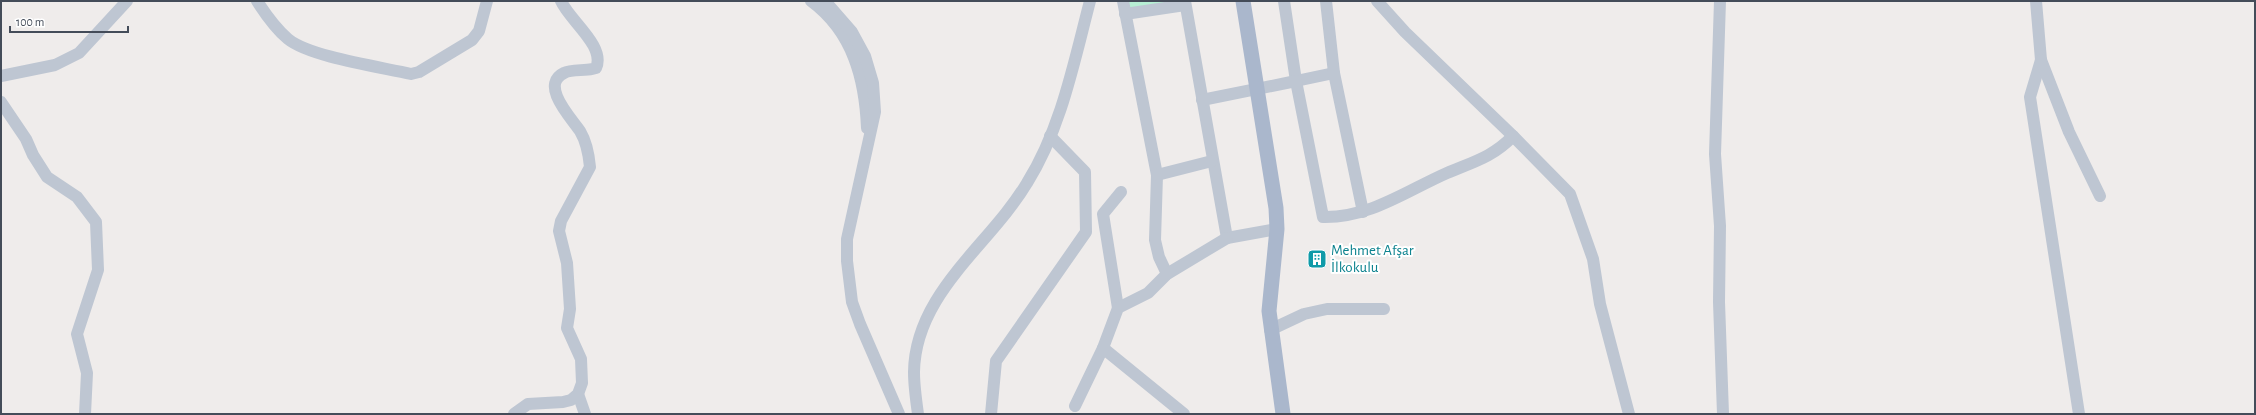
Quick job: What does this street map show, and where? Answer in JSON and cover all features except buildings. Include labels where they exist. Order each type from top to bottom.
[{"type":"main road","points":[[1243,1],[1276,208],[1277,229],[1269,311],[1280,412]]},
{"type":"street","points":[[1,76],[54,65],[79,53],[127,1]]},
{"type":"street","points":[[257,1],[274,26],[289,40],[305,50],[411,74],[419,72],[472,40],[478,31],[487,1]]},
{"type":"street","points":[[514,414],[528,404],[550,409],[571,400],[578,394],[582,383],[581,359],[567,328],[570,309],[567,263],[559,232],[561,221],[590,167],[580,131],[562,107],[556,87],[558,79],[565,73],[596,68],[599,62],[597,53],[587,36],[568,14],[561,1]]},
{"type":"street","points":[[811,1],[833,20],[848,41],[856,60],[861,77],[866,116],[867,142]]},
{"type":"street","points":[[825,1],[852,32],[864,56],[874,83],[875,112],[867,142],[859,192],[848,239],[847,261],[855,310],[899,414]]},
{"type":"street","points":[[918,414],[914,371],[919,338],[932,307],[954,273],[1007,212],[1028,183],[1050,136],[1069,82],[1090,1]]},
{"type":"street","points":[[1123,1],[1157,175],[1155,240],[1159,257],[1167,274]]},
{"type":"street","points":[[1284,1],[1296,81],[1324,217],[1342,217],[1382,206],[1446,173],[1495,153],[1513,136]]},
{"type":"street","points":[[1326,1],[1334,74],[1363,212]]},
{"type":"street","points":[[1377,1],[1405,32],[1513,136],[1570,194],[1593,259],[1600,304],[1629,414]]},
{"type":"street","points":[[1720,1],[1715,154],[1720,226],[1719,302],[1723,414]]},
{"type":"street","points":[[2036,1],[2041,60],[2069,132],[2100,196]]},
{"type":"street","points":[[1125,14],[1185,3],[1212,162],[1227,238]]},
{"type":"street","points":[[2041,60],[2030,97],[2079,414]]},
{"type":"street","points":[[1202,100],[1334,74]]},
{"type":"street","points":[[1,102],[26,139],[33,155],[47,177],[77,196],[96,222],[98,270],[77,334],[87,373],[85,414]]},
{"type":"street","points":[[991,414],[996,361],[1086,232],[1085,172],[1050,136]]},
{"type":"street","points":[[1157,175],[1212,162]]},
{"type":"street","points":[[1075,406],[1103,348],[1118,308],[1103,214],[1121,192]]},
{"type":"street","points":[[1118,308],[1148,293],[1167,274],[1227,238],[1277,229]]},
{"type":"street","points":[[1270,330],[1304,314],[1327,309],[1384,310]]},
{"type":"street","points":[[1103,348],[1184,414]]},
{"type":"street","points":[[578,394],[586,414]]},
{"type":"green space","points":[[1128,1],[1178,1],[1130,9]]},
{"type":"place","name":"Mehmet Afşar İlkokulu","points":[[1317,259]]}]
